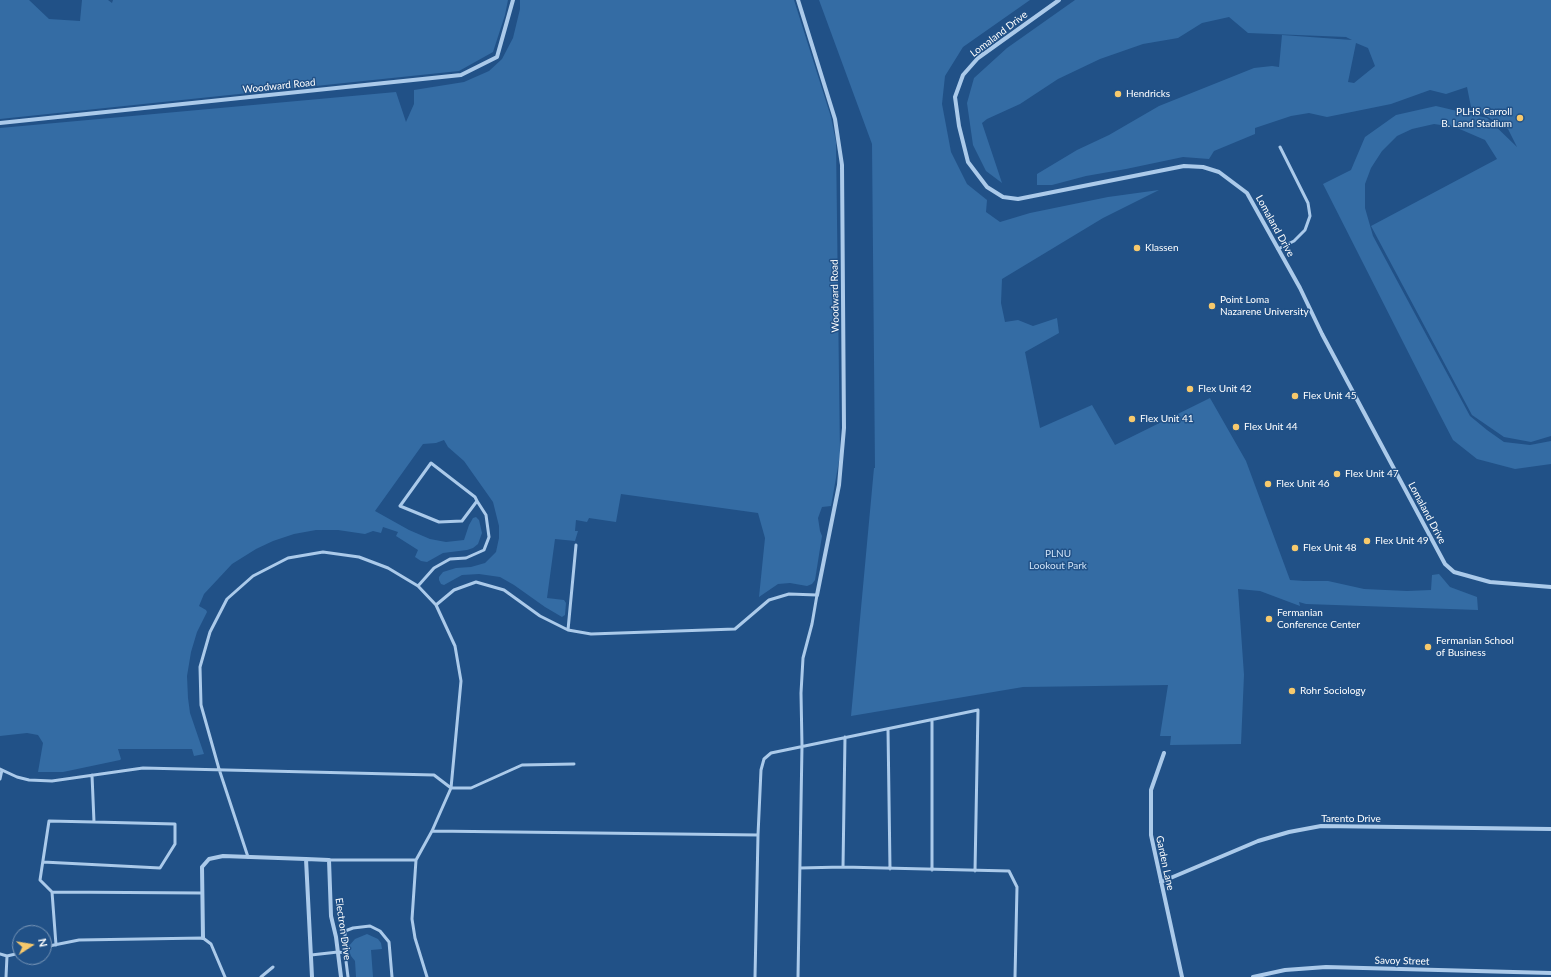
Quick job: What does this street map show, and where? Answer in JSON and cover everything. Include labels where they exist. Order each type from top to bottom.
[{"type":"street","name":"Woodward Road","points":[[0,123],[461,75],[497,57],[513,0]]},
{"type":"street","name":"Woodward Road","points":[[798,0],[835,119],[842,165],[844,428],[839,485],[817,595]]},
{"type":"street","name":"Lomaland Drive","points":[[1058,0],[978,58],[963,75],[955,97],[959,126],[968,162],[987,187],[1003,197],[1018,199],[1184,166],[1203,167],[1219,172],[1247,192],[1445,564],[1454,572],[1490,582],[1551,587]]},
{"type":"street","name":"Garden Lane","points":[[1164,753],[1151,790],[1151,835],[1182,977]]},
{"type":"street","name":"Tarento Drive","points":[[1161,882],[1258,841],[1289,832],[1321,826],[1551,829]]},
{"type":"street","points":[[203,938],[202,867],[209,859],[223,856],[329,860]]},
{"type":"street","points":[[306,860],[312,975]]},
{"type":"street","name":"Electron Drive","points":[[329,860],[331,916],[341,977]]},
{"type":"street","name":"Savoy Street","points":[[1253,977],[1285,970],[1326,967],[1551,972]]},
{"type":"lane","points":[[1278,249],[1294,241],[1305,230],[1310,216],[1308,203],[1280,148]]},
{"type":"lane","points":[[418,586],[434,568],[450,559],[466,558],[484,550],[489,537],[486,515],[475,497],[431,463],[400,506],[439,522],[462,521],[477,501]]},
{"type":"lane","points":[[568,630],[576,545]]},
{"type":"lane","points":[[248,857],[219,769],[201,705],[200,667],[210,632],[227,599],[254,576],[288,558],[323,552],[358,557],[388,568],[418,586],[436,605],[455,646],[461,681],[451,788],[432,831],[416,860],[412,919],[415,938],[427,977]]},
{"type":"lane","points":[[436,605],[454,590],[476,582],[504,590],[540,616],[568,630],[590,634],[736,630],[769,600],[789,594],[817,595],[812,624],[803,658],[801,692],[802,746],[798,977]]},
{"type":"lane","points":[[756,977],[758,835],[761,770],[764,759],[771,754],[802,746],[978,710],[975,870]]},
{"type":"lane","points":[[932,720],[932,870]]},
{"type":"lane","points":[[888,729],[890,869]]},
{"type":"lane","points":[[843,867],[845,738]]},
{"type":"lane","points":[[0,779],[1,770],[17,777],[29,780],[52,781],[144,768],[219,769],[434,775],[451,788],[471,788],[522,764],[574,764]]},
{"type":"lane","points":[[92,776],[94,822]]},
{"type":"lane","points":[[42,862],[160,868],[175,844],[175,824],[49,821],[42,862],[40,880],[52,892],[56,945]]},
{"type":"lane","points":[[432,831],[758,835]]},
{"type":"lane","points":[[329,860],[416,860]]},
{"type":"lane","points":[[800,868],[843,867],[1009,871],[1017,887],[1015,977]]},
{"type":"lane","points":[[52,892],[202,893]]},
{"type":"lane","points":[[348,977],[345,953],[346,931],[353,928],[370,926],[380,930],[389,942],[392,977]]},
{"type":"lane","points":[[52,946],[79,940],[203,938],[211,944],[225,977]]},
{"type":"lane","points":[[311,955],[338,952],[345,953]]},
{"type":"lane","points":[[0,954],[7,956],[12,955]]},
{"type":"lane","points":[[6,977],[7,956]]},
{"type":"lane","points":[[262,977],[273,967]]},
{"type":"green space","points":[[0,0],[29,0],[49,19],[80,21],[82,0],[108,0],[112,3],[113,0],[508,0],[505,15],[493,52],[459,71],[0,119]]},
{"type":"green space","points":[[520,0],[794,0],[831,117],[836,142],[840,455],[831,506],[822,507],[818,518],[822,536],[815,580],[812,584],[807,586],[790,583],[778,584],[759,597],[765,538],[758,513],[621,494],[616,522],[589,518],[587,522],[576,520],[575,531],[578,531],[575,541],[555,539],[547,598],[564,600],[566,603],[565,615],[562,617],[500,577],[479,574],[462,575],[444,585],[441,584],[439,577],[443,572],[485,563],[496,552],[499,538],[499,526],[493,502],[464,461],[448,447],[444,440],[436,443],[423,444],[375,511],[409,530],[430,539],[446,542],[464,540],[469,525],[473,518],[476,517],[479,520],[482,533],[478,544],[467,550],[443,553],[427,562],[421,561],[415,557],[418,550],[396,536],[398,532],[383,527],[381,533],[373,531],[365,534],[338,530],[316,530],[294,534],[256,549],[232,564],[204,594],[199,606],[207,612],[197,632],[191,652],[187,676],[190,713],[204,754],[194,756],[192,749],[118,749],[120,760],[63,772],[38,772],[43,743],[38,735],[27,733],[0,736],[0,128],[396,92],[406,122],[414,104],[414,90],[464,82],[489,71],[502,59],[513,38],[520,9]]},
{"type":"green space","name":"PLNU Lookout Park","points":[[819,0],[1030,0],[963,47],[945,76],[942,104],[951,152],[967,184],[987,200],[986,212],[1000,222],[1030,213],[1108,197],[1159,190],[1103,218],[1002,279],[1001,303],[1005,322],[1018,320],[1033,326],[1057,318],[1059,333],[1025,352],[1040,428],[1092,405],[1115,445],[1210,398],[1246,461],[1290,580],[1328,581],[1364,589],[1407,591],[1431,590],[1432,575],[1439,574],[1450,587],[1477,597],[1478,610],[1306,604],[1299,602],[1300,606],[1260,591],[1238,589],[1244,675],[1241,744],[1170,745],[1171,736],[1160,736],[1168,685],[1023,687],[851,716],[875,468],[872,144]]},
{"type":"green space","points":[[1075,0],[1551,0],[1551,436],[1531,442],[1504,437],[1472,415],[1371,226],[1497,159],[1485,140],[1455,127],[1434,124],[1412,129],[1397,136],[1382,151],[1371,168],[1365,184],[1365,208],[1373,236],[1470,416],[1504,442],[1530,445],[1551,441],[1551,464],[1515,469],[1477,459],[1453,440],[1323,184],[1351,170],[1365,137],[1396,115],[1436,106],[1487,118],[1517,147],[1508,129],[1471,107],[1467,87],[1446,94],[1430,90],[1391,104],[1327,117],[1309,113],[1291,116],[1255,128],[1255,134],[1214,151],[1209,159],[1183,157],[1086,176],[1052,185],[1037,185],[1037,174],[1077,150],[1109,135],[1159,106],[1254,68],[1272,66],[1279,67],[1282,35],[1352,40],[1346,37],[1248,33],[1229,17],[1202,23],[1178,38],[1143,44],[1100,59],[1058,79],[1020,104],[987,119],[982,123],[1002,183],[986,171],[973,145],[967,103],[974,78],[1007,48]],"holes":[[[1356,43],[1368,48],[1375,66],[1354,83],[1348,82]]]},
{"type":"green space","points":[[367,934],[378,939],[381,943],[382,949],[371,950],[373,977],[356,977],[355,961],[351,956],[348,947],[355,939]]},
{"type":"place","name":"Hendricks","points":[[1118,94]]},
{"type":"place","name":"PLHS Carroll B. Land Stadium","points":[[1520,118]]},
{"type":"place","name":"Klassen","points":[[1137,248]]},
{"type":"place","name":"Point Loma Nazarene University","points":[[1212,306]]},
{"type":"place","name":"Flex Unit 42","points":[[1190,389]]},
{"type":"place","name":"Flex Unit 45","points":[[1295,396]]},
{"type":"place","name":"Flex Unit 41","points":[[1132,419]]},
{"type":"place","name":"Flex Unit 44","points":[[1236,427]]},
{"type":"place","name":"Flex Unit 47","points":[[1337,474]]},
{"type":"place","name":"Flex Unit 46","points":[[1268,484]]},
{"type":"place","name":"Flex Unit 49","points":[[1367,541]]},
{"type":"place","name":"Flex Unit 48","points":[[1295,548]]},
{"type":"place","name":"Fermanian Conference Center","points":[[1269,619]]},
{"type":"place","name":"Fermanian School of Business","points":[[1428,647]]},
{"type":"place","name":"Rohr Sociology","points":[[1292,691]]}]
